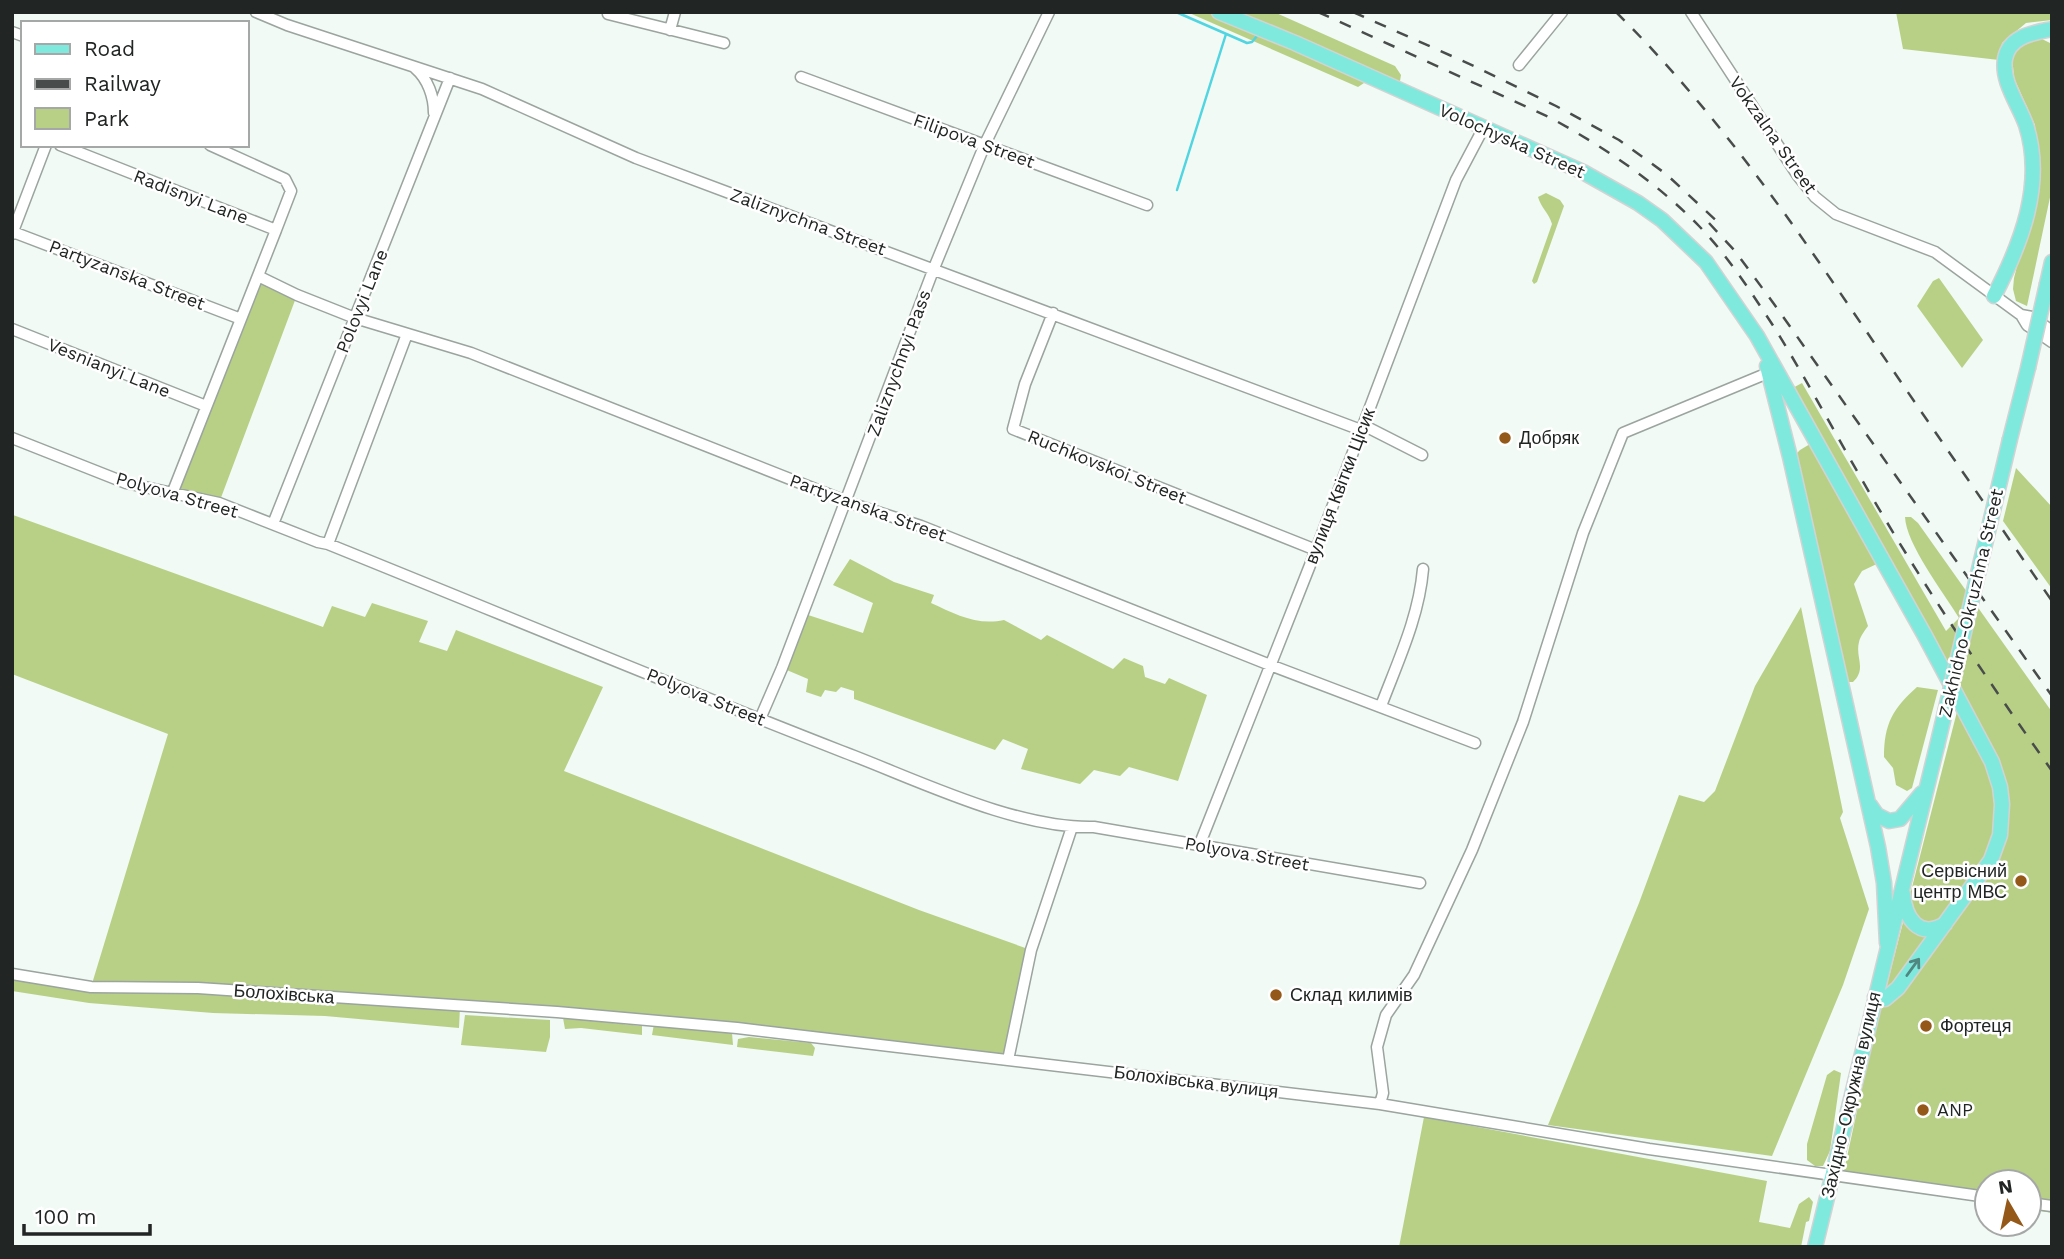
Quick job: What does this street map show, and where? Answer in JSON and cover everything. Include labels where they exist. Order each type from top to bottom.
[{"type":"main road","name":"Volochyska Street","points":[[1219,12],[1295,43],[1583,172],[1638,203],[1662,220],[1706,262],[1757,336],[1772,371]]},
{"type":"main road","points":[[1994,296],[2011,263],[2033,181],[2029,134],[2006,77],[2004,61],[2007,50],[2018,39],[2048,32]]},
{"type":"main road","name":"Zakhidno-Okruzhna Street","points":[[1887,943],[1937,746],[2052,262]]},
{"type":"main road","points":[[1772,371],[1816,441],[1931,647],[1997,776],[2002,804],[2002,822],[1997,847],[1991,860],[1889,998],[1875,997]]},
{"type":"main road","points":[[1772,371],[1878,847],[1884,883],[1887,943]]},
{"type":"main road","points":[[1790,457],[1796,446],[1804,441],[1816,441]]},
{"type":"main road","points":[[1865,788],[1871,807],[1877,815],[1889,821],[1900,818],[1926,790]]},
{"type":"main road","points":[[1904,877],[1905,907],[1912,922],[1925,929],[1939,928],[1945,924]]},
{"type":"main road","name":"Західно-Окружна вулиця","points":[[1815,1247],[1887,943]]},
{"type":"street","name":"Zaliznychna Street","points":[[256,12],[482,89],[636,158],[1362,428],[1422,455]]},
{"type":"street","points":[[670,30],[675,12]]},
{"type":"street","name":"Zaliznychnyi Pass","points":[[760,719],[847,502],[934,268],[985,144],[1049,12]]},
{"type":"street","points":[[1519,65],[1562,12]]},
{"type":"street","name":"Vokzalna Street","points":[[1691,12],[1798,176],[1815,197],[1836,214],[1935,252],[2021,315],[2027,325],[2052,341]]},
{"type":"street","points":[[608,14],[724,43]]},
{"type":"street","points":[[407,63],[424,79],[434,102],[435,116]]},
{"type":"street","name":"Filipova Street","points":[[801,77],[1147,205]]},
{"type":"street","name":"Polovyi Lane","points":[[273,524],[450,78]]},
{"type":"street","name":"вулиця Квітки Цісик","points":[[1199,846],[1316,550],[1456,180],[1484,127]]},
{"type":"street","points":[[13,233],[45,147]]},
{"type":"street","name":"Radisnyi Lane","points":[[65,147],[276,230]]},
{"type":"street","points":[[172,494],[260,277],[291,191],[285,179],[214,147]]},
{"type":"street","name":"Partyzanska Street","points":[[13,233],[241,319]]},
{"type":"street","name":"Partyzanska Street","points":[[260,277],[355,318],[471,353],[847,502],[921,526],[1270,665],[1475,743]]},
{"type":"street","name":"Ruchkovskoi Street","points":[[1053,313],[1026,384],[1013,429],[1316,550]]},
{"type":"street","name":"Vokzalna Street","points":[[2021,315],[2032,317],[2052,331]]},
{"type":"street","name":"Vesnianyi Lane","points":[[12,329],[206,406]]},
{"type":"street","points":[[328,544],[407,334]]},
{"type":"street","points":[[1381,1104],[1383,1093],[1377,1047],[1386,1015],[1414,975],[1472,850],[1523,722],[1583,533],[1623,433],[1772,371]]},
{"type":"street","name":"Polyova Street","points":[[12,438],[126,483],[219,503],[328,544],[760,719],[1002,813],[1072,827],[1094,827],[1420,883]]},
{"type":"street","points":[[1381,706],[1402,655],[1414,616],[1423,569]]},
{"type":"street","points":[[1008,1060],[1031,950],[1072,827]]},
{"type":"street","name":"Болохівська","points":[[12,974],[91,987],[198,988],[557,1012]]},
{"type":"street","name":"Болохівська вулиця","points":[[557,1012],[737,1028],[1381,1104],[1649,1149],[1973,1195]]},
{"type":"green space","points":[[1187,12],[1210,12],[1363,77],[1364,83],[1358,87]]},
{"type":"green space","points":[[1233,12],[1274,12],[1395,66],[1401,75],[1400,81],[1394,82]]},
{"type":"green space","points":[[1896,12],[2052,12],[2052,20],[2026,23],[2002,43],[1999,60],[1903,49]]},
{"type":"green space","points":[[2034,38],[2052,44],[2052,188],[2027,306],[2016,301],[2013,289],[2029,220],[2037,147],[2035,125],[2014,78],[2012,55],[2015,48]]},
{"type":"green space","points":[[1546,193],[1560,200],[1564,206],[1534,284],[1532,281],[1552,224],[1538,197]]},
{"type":"green space","points":[[260,277],[297,295],[219,503],[172,494]]},
{"type":"green space","points":[[1939,278],[1983,340],[1962,368],[1917,306],[1933,281]]},
{"type":"green space","points":[[1802,383],[1946,631],[1959,618],[1912,541],[1905,517],[1911,517],[1918,523],[2052,712],[2052,1213],[2043,1211],[2043,1168],[1973,1168],[1973,1201],[1842,1180],[1870,1051],[1960,700],[1883,561],[1862,571],[1854,584],[1868,626],[1858,647],[1859,672],[1853,682],[1848,682],[1795,455],[1815,441],[1787,391]]},
{"type":"green space","points":[[2016,468],[2052,507],[2052,589],[2003,521]]},
{"type":"green space","points":[[13,515],[323,627],[332,606],[365,617],[372,603],[428,621],[419,642],[447,651],[456,630],[603,687],[564,771],[919,910],[1031,950],[1008,1060],[876,1044],[460,1007],[459,1028],[325,1016],[213,1013],[89,1003],[12,991],[12,974],[91,987],[168,734],[12,674]]},
{"type":"green space","points":[[850,559],[894,582],[934,595],[931,603],[958,615],[975,620],[1004,620],[1041,640],[1047,635],[1113,669],[1124,658],[1143,666],[1145,677],[1165,684],[1169,678],[1207,695],[1178,781],[1129,767],[1120,776],[1094,770],[1080,784],[1021,769],[1028,749],[1003,739],[995,750],[854,699],[854,691],[841,687],[836,692],[825,690],[821,697],[806,692],[808,679],[782,668],[802,613],[863,633],[873,603],[833,585]]},
{"type":"green space","points":[[1801,607],[1843,812],[1840,818],[1869,909],[1843,985],[1772,1156],[1548,1125],[1639,903],[1679,795],[1704,802],[1715,791],[1755,686]]},
{"type":"green space","points":[[1917,687],[1938,690],[1912,788],[1907,791],[1896,785],[1893,768],[1884,757],[1884,745],[1888,726],[1896,710]]},
{"type":"green space","points":[[465,1015],[550,1020],[550,1037],[546,1052],[461,1045]]},
{"type":"green space","points":[[563,1018],[642,1026],[642,1035],[581,1028],[565,1029]]},
{"type":"green space","points":[[654,1024],[732,1033],[733,1045],[652,1035]]},
{"type":"green space","points":[[749,1037],[811,1043],[815,1048],[813,1056],[737,1047],[738,1039]]},
{"type":"green space","points":[[1834,1070],[1841,1073],[1830,1151],[1823,1166],[1815,1166],[1807,1160],[1807,1144],[1827,1075]]},
{"type":"green space","points":[[1424,1117],[1767,1181],[1759,1222],[1790,1228],[1799,1204],[1809,1197],[1813,1202],[1809,1221],[1806,1222],[1801,1247],[1399,1247]]},
{"type":"waterway","points":[[1176,12],[1247,43],[1257,36]]},
{"type":"waterway","points":[[1177,190],[1226,34]]},
{"type":"railway","points":[[1318,12],[1569,128],[1647,180],[1699,226],[1729,262],[1774,327],[1905,551],[1966,647],[2052,771]]},
{"type":"railway","points":[[1353,12],[1474,66],[1619,140],[1666,174],[1721,225]]},
{"type":"railway","points":[[1616,12],[1689,90],[1755,173],[2052,601]]},
{"type":"railway","points":[[1709,223],[1735,251],[1774,304],[2052,696]]},
{"type":"place","name":"Добряк","points":[[1505,438]]},
{"type":"place","name":"Сервісний центр МВС","points":[[2021,881]]},
{"type":"place","name":"Склад килимів","points":[[1276,995]]},
{"type":"place","name":"Фортеця","points":[[1926,1026]]},
{"type":"place","name":"ANP","points":[[1923,1110]]}]
